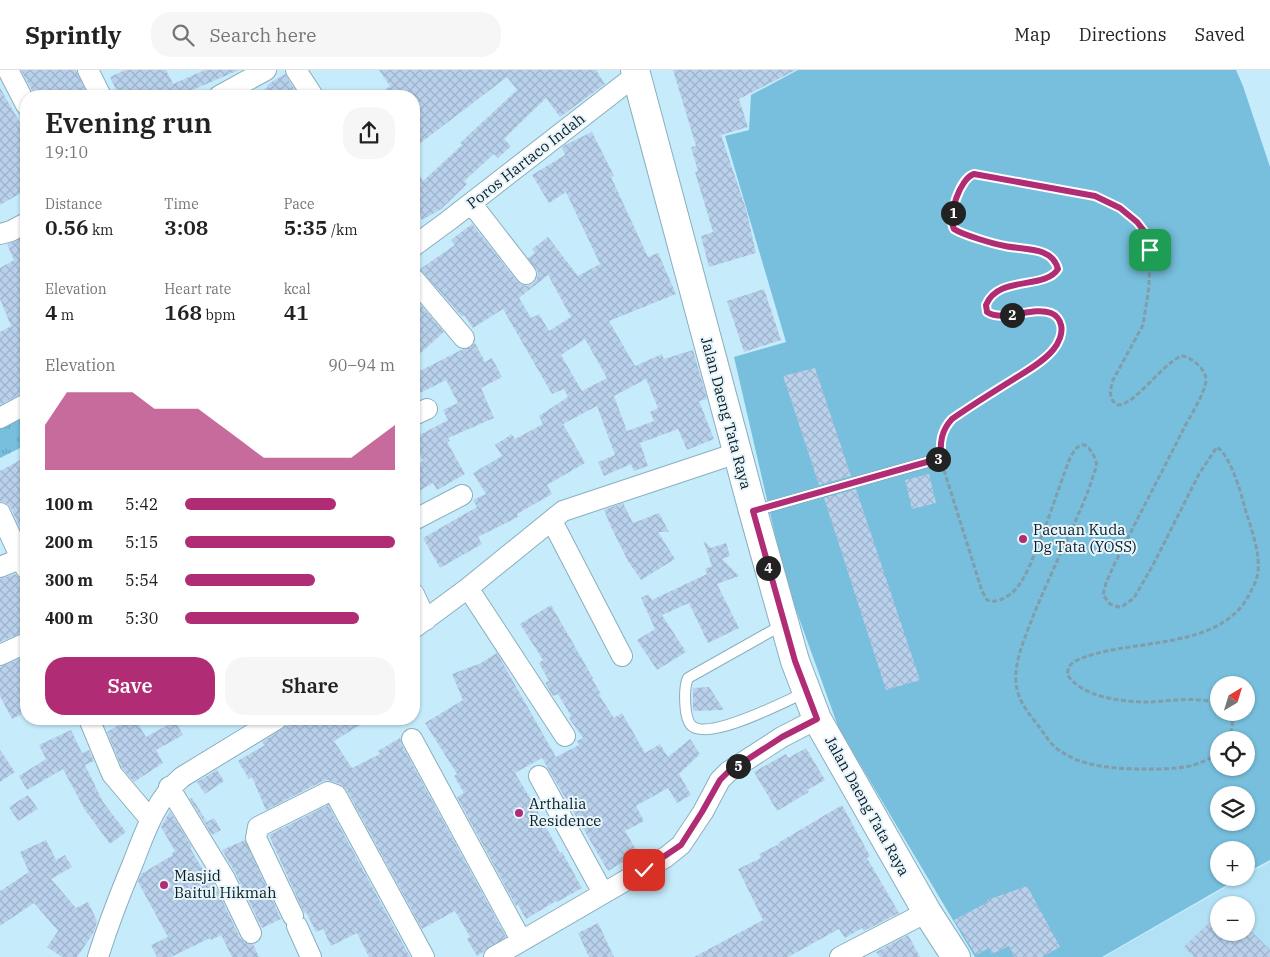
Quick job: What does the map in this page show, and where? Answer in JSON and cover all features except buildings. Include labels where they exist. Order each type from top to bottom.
[{"type":"main road","name":"Jalan Daeng Tata Raya","points":[[635,72],[795,661],[817,719],[927,912],[956,957]]},
{"type":"street","points":[[8,70],[20,93]]},
{"type":"street","points":[[88,70],[98,90]]},
{"type":"street","points":[[231,90],[266,70]]},
{"type":"street","points":[[296,70],[309,90]]},
{"type":"street","name":"Poros Hartaco Indah","points":[[420,241],[635,72]]},
{"type":"street","points":[[471,203],[526,274]]},
{"type":"street","points":[[0,234],[20,226]]},
{"type":"street","points":[[420,286],[464,338]]},
{"type":"street","points":[[0,418],[20,407]]},
{"type":"street","points":[[420,624],[468,588],[563,511],[737,453]]},
{"type":"street","points":[[420,517],[462,495]]},
{"type":"street","points":[[0,513],[20,555]]},
{"type":"street","points":[[552,521],[622,656]]},
{"type":"street","points":[[0,567],[20,564]]},
{"type":"street","points":[[468,588],[565,736]]},
{"type":"street","points":[[0,654],[20,646]]},
{"type":"street","points":[[494,957],[666,857],[681,845],[720,780],[728,772],[782,737],[817,719]]},
{"type":"street","points":[[92,725],[112,774],[150,820]]},
{"type":"street","points":[[98,957],[110,918],[150,820],[169,788],[182,777],[266,725]]},
{"type":"street","points":[[412,739],[521,940]]},
{"type":"street","points":[[538,776],[603,894]]},
{"type":"street","points":[[169,788],[225,879],[251,933]]},
{"type":"street","points":[[312,957],[256,838],[258,827],[328,792],[336,794],[424,957]]},
{"type":"street","points":[[840,957],[927,912]]},
{"type":"lane","points":[[753,511],[941,458]]},
{"type":"lane","points":[[784,624],[688,678],[686,683],[686,711],[688,721],[692,727],[703,730],[716,729],[743,720],[807,691]]},
{"type":"path","points":[[1210,702],[1200,700],[1148,702],[1115,698],[1084,690],[1072,682],[1067,674],[1069,666],[1086,656],[1099,652],[1161,643],[1207,630],[1234,614],[1245,601],[1257,578],[1258,571],[1250,524],[1226,458],[1217,447],[1199,474],[1153,565],[1134,598],[1118,607],[1110,604],[1105,598],[1103,591],[1106,583],[1206,381],[1206,374],[1203,369],[1186,356],[1181,356],[1164,367],[1129,402],[1118,405],[1112,399],[1110,390],[1113,380],[1144,325],[1149,277],[1150,245],[1148,236],[1137,222],[1120,208],[1095,196],[974,174],[969,176],[954,206],[951,223],[954,229],[996,244],[1042,252],[1053,258],[1058,269],[1056,273],[1049,276],[1010,286],[993,294],[986,305],[987,312],[1001,315],[1051,313],[1058,318],[1061,327],[1057,344],[1044,359],[963,412],[946,427],[942,435],[941,458],[950,495],[982,591],[987,600],[993,602],[1009,596],[1023,578],[1039,544],[1074,451],[1079,445],[1084,445],[1091,450],[1096,461],[1092,480],[1028,629],[1016,671],[1016,689],[1022,703],[1051,743],[1069,756],[1084,762],[1110,767],[1138,769],[1195,766],[1210,758]]},
{"type":"shaded area","points":[[1270,862],[1270,957],[1104,957],[1210,896],[1210,941],[1255,941],[1255,896],[1211,896],[1228,886],[1255,886],[1255,870]]},
{"type":"green space","name":"Pacuan Kuda Dg Tata (YOSS)","points":[[798,70],[1236,70],[1243,86],[1270,167],[1270,860],[1255,868],[1255,841],[1210,841],[1210,886],[1225,886],[1102,957],[975,957],[839,729],[786,582],[734,357],[786,342],[725,136],[749,130],[751,95]]},
{"type":"green space","points":[[20,401],[20,448],[0,458],[0,408]]},
{"type":"place","name":"Pacuan Kuda Dg Tata (YOSS)","points":[[1023,539]]},
{"type":"place","name":"Arthalia Residence","points":[[519,813]]},
{"type":"place","name":"Masjid Baitul Hikmah","points":[[164,885]]},
{"type":"route","points":[[644,870],[666,857],[681,845],[692,830],[720,780],[728,772],[782,737],[817,719],[795,661],[753,511],[941,458],[940,445],[942,435],[952,419],[1044,359],[1052,351],[1060,338],[1060,322],[1051,313],[1001,315],[987,312],[986,305],[988,299],[1001,289],[1049,276],[1056,273],[1058,269],[1053,258],[1048,254],[996,244],[954,229],[951,223],[954,206],[967,178],[974,174],[1095,196],[1129,214],[1148,236],[1150,250]]}]
